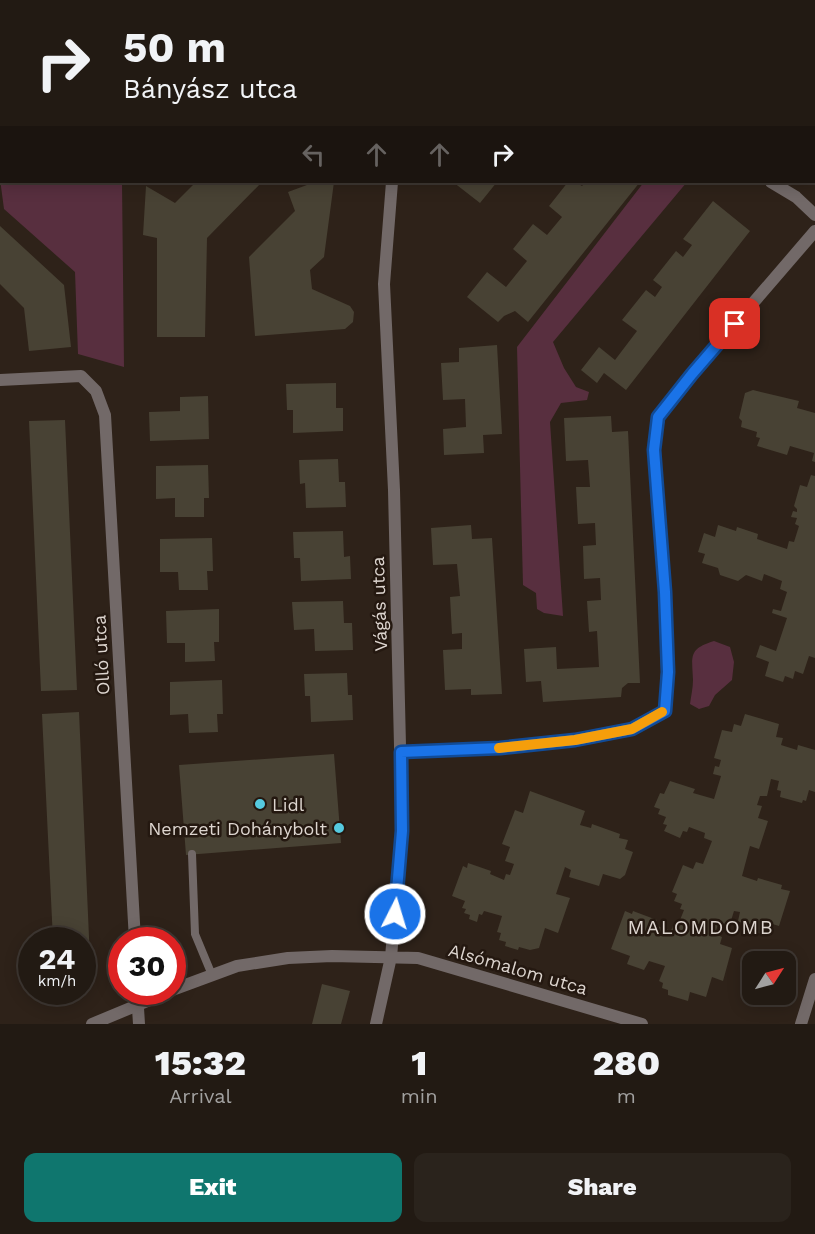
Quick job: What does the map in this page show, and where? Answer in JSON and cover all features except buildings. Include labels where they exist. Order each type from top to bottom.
[{"type":"street","name":"Vágás utca","points":[[376,1024],[391,957],[402,831],[394,490],[384,284],[392,183]]},
{"type":"street","points":[[773,183],[796,197],[815,215]]},
{"type":"street","points":[[401,752],[500,748],[575,740],[632,729],[665,711],[668,672],[665,592],[654,450],[658,417],[815,231]]},
{"type":"street","name":"Olló utca","points":[[0,380],[81,376],[96,391],[105,416],[134,927]]},
{"type":"street","name":"Alsómalom utca","points":[[186,985],[237,966],[288,958],[418,958],[642,1024]]},
{"type":"street","points":[[801,1024],[815,979]]},
{"type":"street","name":"Alsómalom utca","points":[[92,1024],[125,1005]]},
{"type":"street","points":[[138,1005],[139,1024]]},
{"type":"lane","points":[[192,854],[195,934],[212,975]]},
{"type":"shaded area","points":[[1,183],[122,183],[124,367],[78,354],[75,272],[4,209]]},
{"type":"shaded area","points":[[643,183],[686,183],[553,342],[564,368],[576,387],[589,392],[587,400],[561,403],[550,422],[563,616],[544,613],[537,609],[536,593],[523,585],[517,347]]},
{"type":"shaded area","points":[[714,641],[730,647],[734,662],[732,680],[715,695],[709,706],[699,709],[690,704],[693,654],[700,647]]},
{"type":"slow traffic","points":[[499,748],[575,740],[632,729],[662,712]]},
{"type":"place","name":"Lidl","points":[[260,804]]},
{"type":"place","name":"Nemzeti Dohánybolt","points":[[339,828]]},
{"type":"district","name":"MALOMDOMB","points":[[701,927]]},
{"type":"route","points":[[395,914],[402,831],[401,752],[500,748],[575,740],[632,729],[665,711],[668,672],[665,592],[654,450],[658,417],[735,324]]}]
